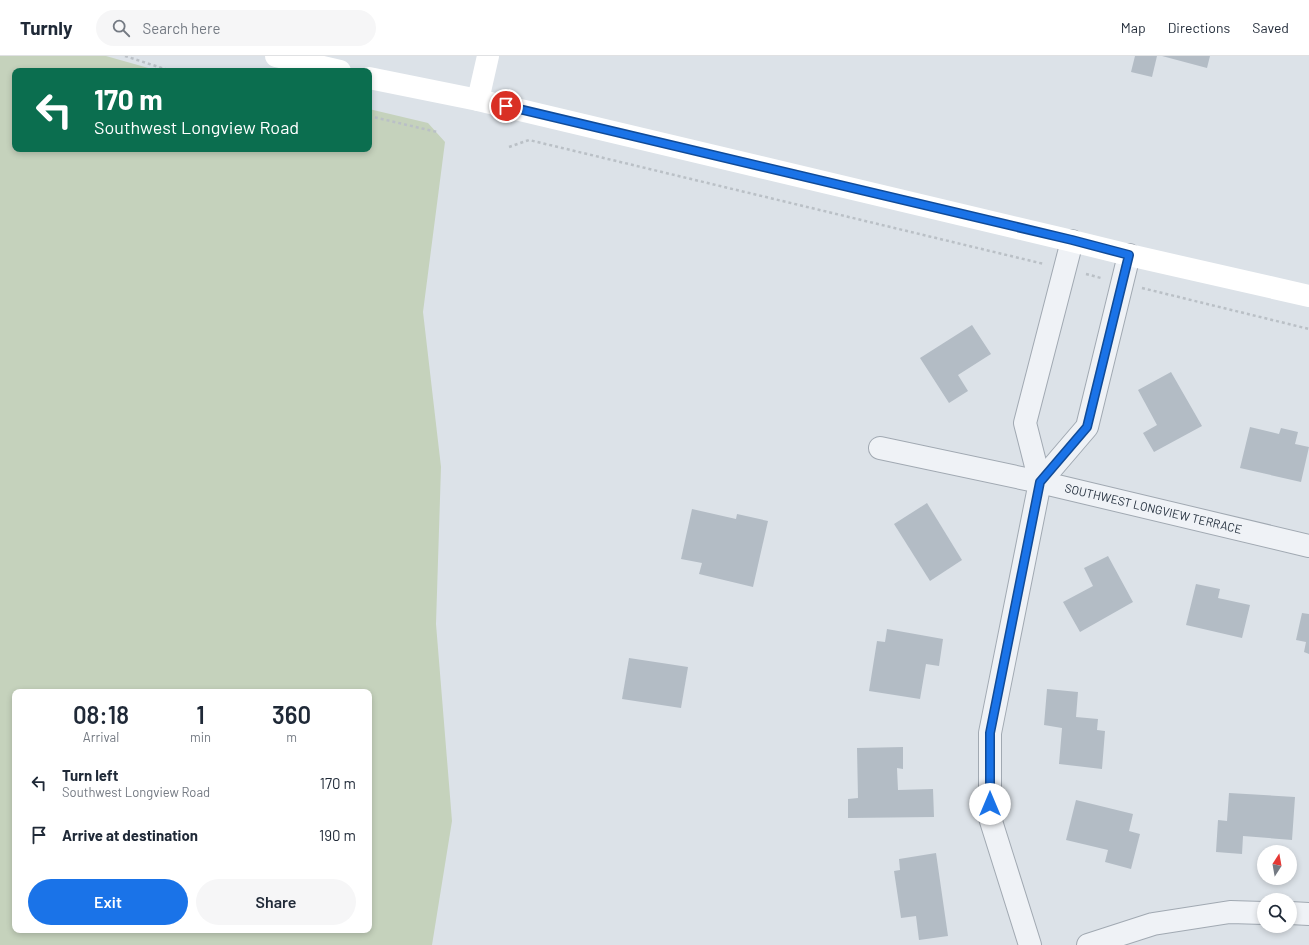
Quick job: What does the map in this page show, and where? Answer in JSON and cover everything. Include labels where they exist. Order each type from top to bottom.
[{"type":"street","points":[[276,56],[327,68]]},
{"type":"street","points":[[478,100],[488,56]]},
{"type":"street","points":[[372,79],[478,100],[1072,240],[1129,255],[1309,296]]},
{"type":"street","points":[[1030,945],[990,818],[990,733],[1040,482],[1025,423],[1072,240]]},
{"type":"street","points":[[1040,482],[1087,427],[1129,255]]},
{"type":"street","name":"SOUTHWEST LONGVIEW TERRACE","points":[[880,448],[1040,482],[1309,546]]},
{"type":"street","points":[[1088,945],[1153,924],[1230,912],[1257,913]]},
{"type":"street","points":[[1297,913],[1309,914]]},
{"type":"path","points":[[125,56],[162,68]]},
{"type":"path","points":[[372,117],[437,132]]},
{"type":"path","points":[[510,147],[530,140],[1309,329]]},
{"type":"green space","points":[[0,56],[106,56],[148,68],[12,68],[12,152],[372,152],[372,110],[428,123],[445,142],[423,312],[441,467],[436,624],[452,821],[432,945],[0,945]]},
{"type":"building","points":[[1135,56],[1157,56],[1152,77],[1131,72]]},
{"type":"building","points":[[1162,56],[1210,56],[1207,68]]},
{"type":"building","points":[[972,325],[991,354],[958,375],[968,391],[949,403],[920,358]]},
{"type":"building","points":[[1171,372],[1202,426],[1154,452],[1143,433],[1157,425],[1138,390]]},
{"type":"building","points":[[1250,427],[1279,434],[1281,428],[1298,432],[1295,444],[1309,447],[1301,482],[1240,468]]},
{"type":"building","points":[[927,503],[962,560],[930,581],[894,524]]},
{"type":"building","points":[[692,509],[736,519],[737,514],[768,521],[753,587],[699,574],[702,563],[681,559]]},
{"type":"building","points":[[1108,556],[1133,602],[1080,632],[1063,602],[1093,586],[1084,568]]},
{"type":"building","points":[[1196,584],[1220,589],[1218,598],[1250,605],[1242,638],[1186,625]]},
{"type":"building","points":[[1302,613],[1309,614],[1309,654],[1304,652],[1306,642],[1296,640]]},
{"type":"building","points":[[887,629],[943,639],[939,666],[926,664],[920,699],[869,691],[877,641],[885,642]]},
{"type":"building","points":[[629,658],[688,667],[681,708],[622,699]]},
{"type":"building","points":[[1047,689],[1078,692],[1076,717],[1098,719],[1097,730],[1105,731],[1102,769],[1059,764],[1062,728],[1044,725]]},
{"type":"building","points":[[903,747],[903,769],[897,768],[898,790],[933,789],[934,817],[848,818],[848,799],[858,798],[857,748]]},
{"type":"building","points":[[1229,793],[1295,797],[1292,840],[1243,836],[1242,854],[1216,852],[1218,820],[1227,821]]},
{"type":"building","points":[[1076,800],[1133,814],[1129,831],[1140,834],[1131,869],[1105,862],[1108,850],[1066,840]]},
{"type":"building","points":[[936,853],[948,936],[919,940],[916,916],[901,918],[894,871],[900,870],[899,859]]},
{"type":"route","points":[[506,106],[1072,240],[1129,255],[1087,427],[1040,482],[990,733],[990,804]]}]
